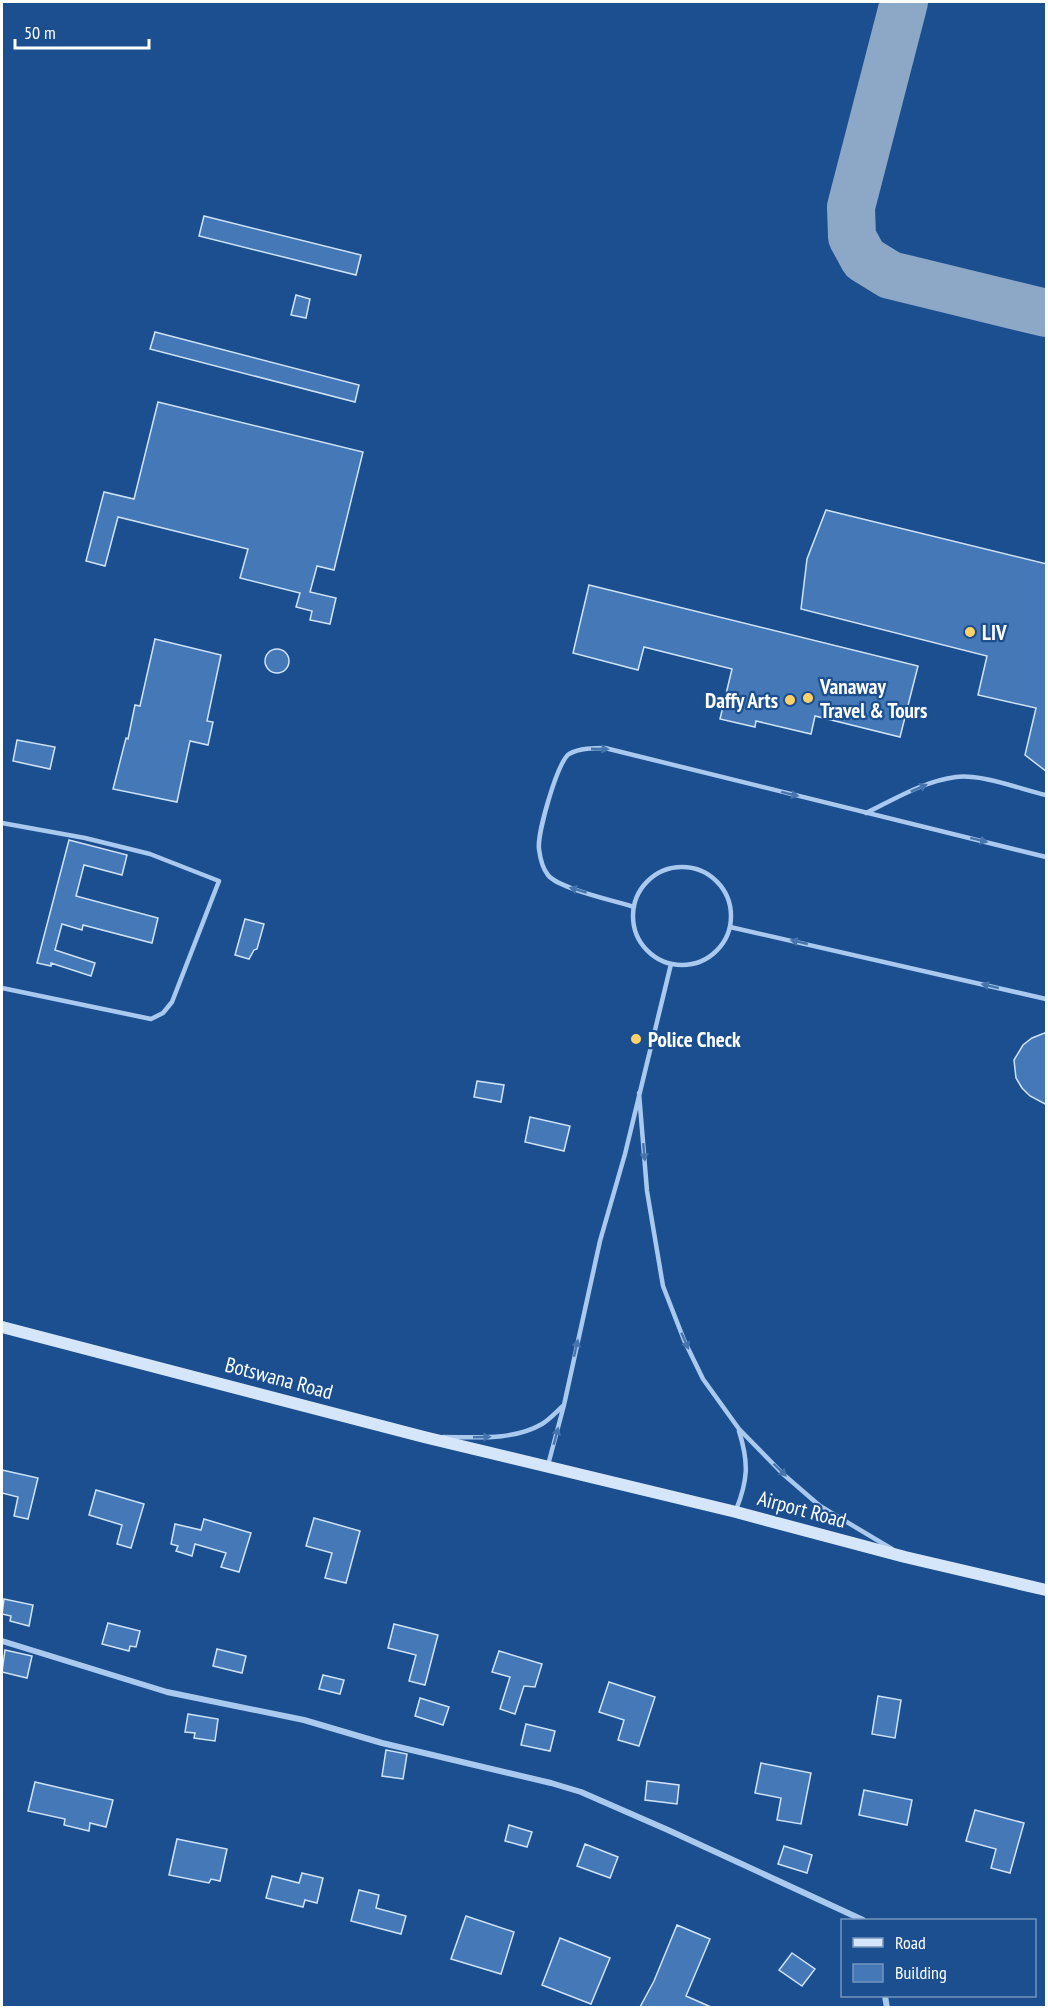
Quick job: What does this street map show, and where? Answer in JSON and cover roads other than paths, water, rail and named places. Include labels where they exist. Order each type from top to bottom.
[{"type":"street","name":"Botswana Road","points":[[2,1327],[547,1467]]},
{"type":"street","name":"Airport Road","points":[[547,1467],[736,1512],[905,1557],[1047,1590]]},
{"type":"street","points":[[2,1641],[167,1692],[304,1720],[382,1743],[581,1792],[861,1919]]},
{"type":"lane","points":[[634,907],[559,884],[549,876],[543,864],[539,848],[551,791],[560,765],[568,755],[579,750],[605,748],[1047,856]]},
{"type":"lane","points":[[866,813],[934,782],[958,777],[979,779],[1047,795]]},
{"type":"lane","points":[[2,823],[85,838],[150,854],[219,881],[172,1002],[163,1013],[151,1019],[2,988]]},
{"type":"lane","points":[[684,867],[701,870],[715,880],[726,893],[731,910],[730,927],[725,941],[715,953],[702,961],[687,965],[671,963],[649,952],[642,943],[633,920],[634,907],[640,891],[651,878],[666,870],[684,867]]},
{"type":"lane","points":[[730,927],[1047,999]]},
{"type":"lane","points":[[547,1467],[564,1405],[600,1241],[625,1154],[671,963]]},
{"type":"lane","points":[[639,1094],[647,1191],[663,1286],[684,1340],[703,1379],[739,1429],[783,1474],[820,1506],[905,1557]]},
{"type":"lane","points":[[424,1437],[504,1436],[543,1424],[564,1405]]},
{"type":"lane","points":[[736,1512],[745,1486],[747,1470],[746,1451],[739,1429]]},
{"type":"place","name":"LIV","points":[[970,632]]},
{"type":"place","name":"Vanaway Travel & Tours","points":[[808,698]]},
{"type":"place","name":"Daffy Arts","points":[[790,700]]},
{"type":"place","name":"Police Check","points":[[636,1039]]}]
